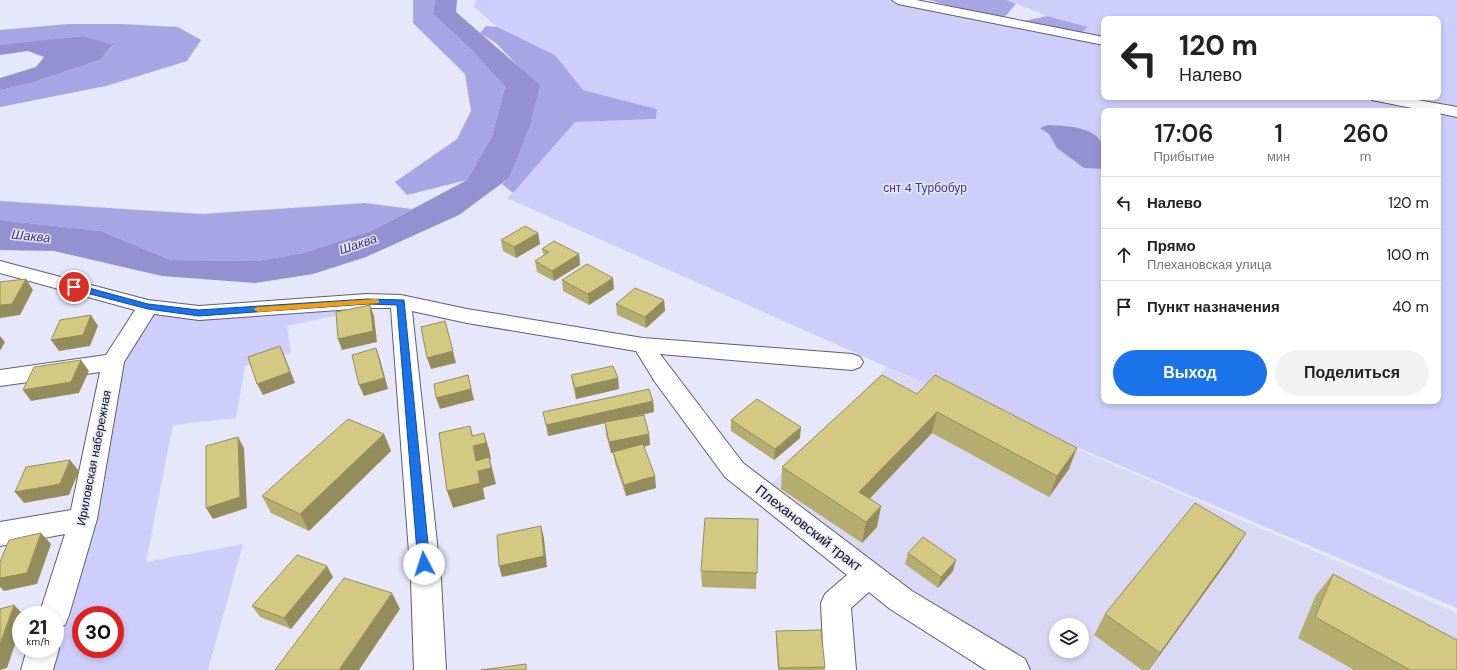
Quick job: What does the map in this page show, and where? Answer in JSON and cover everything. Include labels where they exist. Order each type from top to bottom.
[{"type":"street","points":[[898,0],[1101,40]]},
{"type":"street","points":[[1393,100],[1436,108]]},
{"type":"street","points":[[1441,109],[1457,112]]},
{"type":"street","points":[[0,267],[148,307],[199,313],[367,301],[401,302],[474,317],[643,345],[852,362]]},
{"type":"street","points":[[401,302],[426,580],[430,670]]},
{"type":"street","name":"Ириловская набережная","points":[[57,606],[83,520],[113,362],[148,307]]},
{"type":"street","name":"Плехановский тракт","points":[[643,345],[663,376],[734,470],[902,600],[1014,670]]},
{"type":"street","points":[[0,378],[113,362]]},
{"type":"street","points":[[0,534],[83,520]]},
{"type":"street","points":[[840,670],[836,603],[868,574]]},
{"type":"street","points":[[37,670],[41,658]]},
{"type":"shaded area","points":[[413,0],[435,0],[433,14],[472,50],[505,87],[492,136],[467,180],[407,195],[395,182],[457,139],[471,111],[465,74],[413,23]]},
{"type":"shaded area","points":[[929,0],[1007,0],[1016,4],[1001,21]]},
{"type":"shaded area","points":[[1047,16],[1088,27],[1078,36],[1024,21]]},
{"type":"shaded area","points":[[68,24],[122,24],[178,27],[201,40],[187,61],[106,86],[0,107],[0,90],[31,83],[100,60],[113,46],[83,36],[0,46],[0,30]]},
{"type":"shaded area","points":[[486,26],[497,27],[555,55],[583,90],[657,109],[656,119],[575,122],[513,193],[502,184],[509,178],[539,88],[496,43],[480,33]]},
{"type":"shaded area","points":[[0,201],[202,214],[365,203],[412,209],[373,230],[303,253],[257,261],[171,260],[101,231],[0,220]]},
{"type":"shaded area","points":[[887,367],[1457,613],[1457,670],[1029,670],[892,578],[768,487]]},
{"type":"green space","name":"снт 4 Турбобур","points":[[476,0],[891,0],[1077,37],[1088,27],[1047,16],[1007,0],[1457,0],[1457,608],[887,367],[507,198],[575,122],[656,119],[657,109],[583,90],[555,55],[497,27],[474,7]]},
{"type":"green space","points":[[390,304],[287,326],[291,353],[245,366],[236,418],[173,425],[146,562],[243,544],[208,670],[50,670],[54,658],[64,658],[64,624],[98,511],[123,361],[149,311]]},
{"type":"water","name":"Шаква","points":[[435,0],[457,0],[456,12],[540,85],[530,125],[509,178],[459,215],[366,257],[313,274],[255,283],[162,276],[54,251],[0,250],[0,220],[101,231],[171,260],[257,261],[303,253],[373,230],[467,180],[492,136],[505,87],[472,50],[433,14]]},
{"type":"water","points":[[83,36],[113,45],[100,60],[31,83],[0,90],[0,78],[36,67],[44,57],[28,51],[0,55],[0,45]]},
{"type":"water","points":[[1048,125],[1073,127],[1090,132],[1096,136],[1101,142],[1101,169],[1084,168],[1057,148],[1049,134],[1040,128]]},
{"type":"building","points":[[525,226],[538,233],[514,247],[501,240]]},
{"type":"building","points":[[554,241],[579,254],[552,271],[535,261],[549,252],[542,249]]},
{"type":"building","points":[[587,264],[613,278],[588,294],[562,280]]},
{"type":"building","points":[[26,279],[12,304],[0,305],[0,282]]},
{"type":"building","points":[[635,288],[664,300],[645,317],[616,304]]},
{"type":"building","points":[[370,305],[373,331],[338,339],[336,312]]},
{"type":"building","points":[[91,315],[83,335],[51,340],[60,320]]},
{"type":"building","points":[[445,321],[453,351],[427,358],[421,327]]},
{"type":"building","points":[[280,346],[290,372],[257,384],[248,357]]},
{"type":"building","points":[[376,348],[384,378],[359,385],[352,355]]},
{"type":"building","points":[[81,360],[71,382],[23,390],[34,367]]},
{"type":"building","points":[[613,366],[618,378],[575,388],[571,375]]},
{"type":"building","points":[[468,375],[471,389],[436,398],[434,384]]},
{"type":"building","points":[[882,375],[917,394],[935,375],[1077,448],[1057,476],[937,412],[859,492],[881,506],[866,522],[782,467]]},
{"type":"building","points":[[649,389],[653,401],[546,425],[543,412]]},
{"type":"building","points":[[757,399],[801,427],[775,449],[731,420]]},
{"type":"building","points":[[644,415],[649,434],[609,442],[605,422]]},
{"type":"building","points":[[348,419],[384,434],[300,514],[262,496]]},
{"type":"building","points":[[470,426],[472,436],[484,433],[486,443],[473,446],[476,461],[489,457],[491,468],[478,471],[480,483],[447,491],[439,433]]},
{"type":"building","points":[[238,437],[240,497],[206,508],[206,446]]},
{"type":"building","points":[[643,444],[655,476],[624,485],[613,452]]},
{"type":"building","points":[[70,460],[60,484],[15,492],[26,467]]},
{"type":"building","points":[[1195,503],[1246,533],[1160,653],[1105,614]]},
{"type":"building","points":[[705,518],[758,519],[757,573],[701,571]]},
{"type":"building","points":[[541,526],[544,556],[499,566],[497,535]]},
{"type":"building","points":[[41,533],[27,573],[0,578],[0,562],[9,540]]},
{"type":"building","points":[[923,537],[956,560],[941,577],[908,553]]},
{"type":"building","points":[[297,555],[327,566],[284,618],[252,606]]},
{"type":"building","points":[[1333,574],[1457,640],[1457,670],[1410,670],[1315,617]]},
{"type":"building","points":[[344,578],[392,593],[339,670],[275,670]]},
{"type":"building","points":[[14,605],[12,606],[12,611],[0,644],[0,609]]},
{"type":"building","points":[[821,630],[825,667],[779,668],[776,631]]},
{"type":"building","points":[[526,664],[526,670],[481,670]]},
{"type":"slow traffic","points":[[258,309],[367,301],[376,302]]},
{"type":"route","points":[[74,287],[148,307],[199,313],[367,301],[401,302],[424,564]]}]
